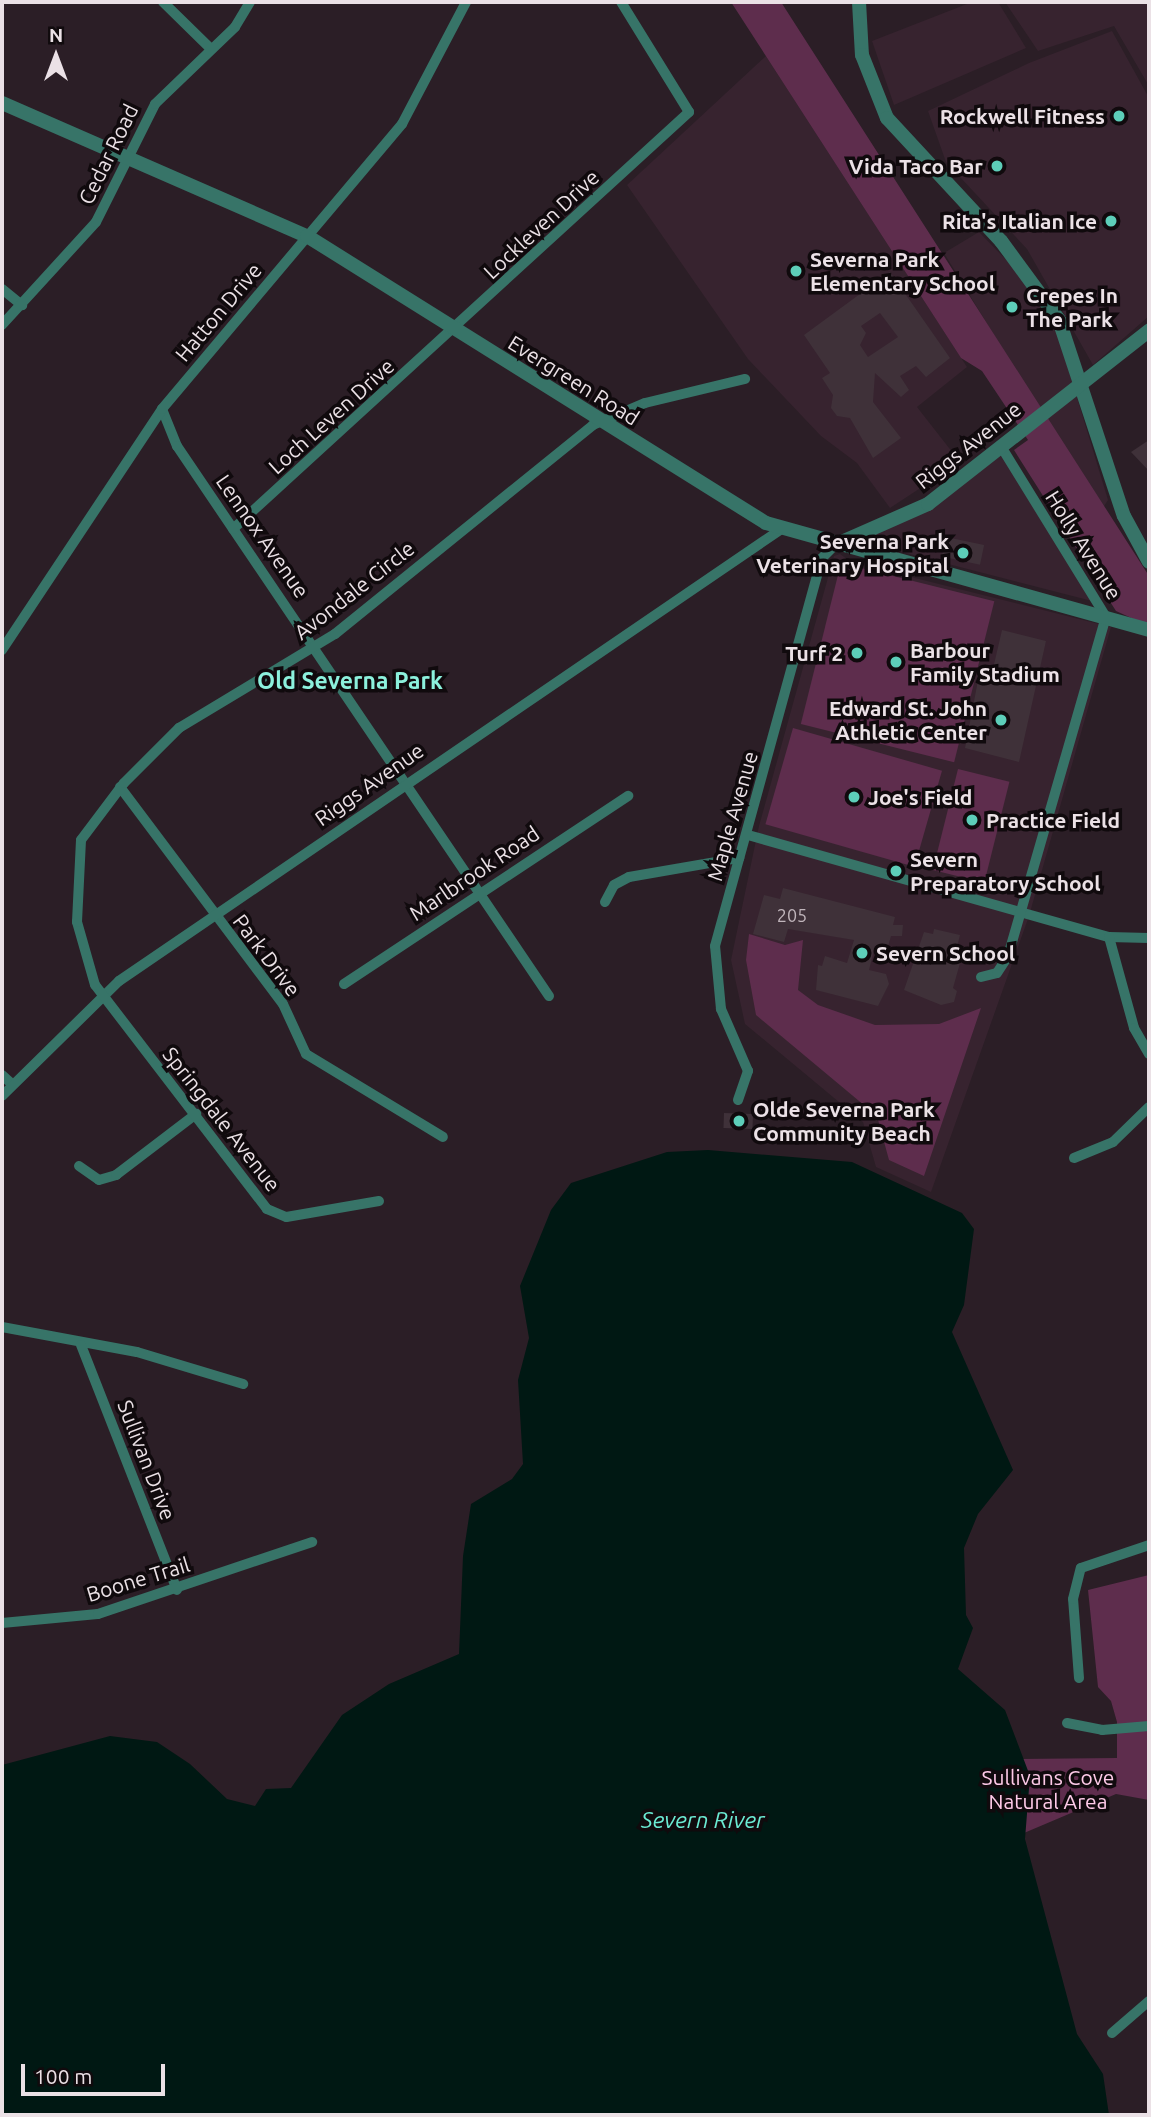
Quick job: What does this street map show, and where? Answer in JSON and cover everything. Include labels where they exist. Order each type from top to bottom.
[{"type":"street","points":[[163,2],[211,49]]},
{"type":"street","name":"Cedar Road","points":[[2,325],[96,222],[155,104],[235,27],[250,2]]},
{"type":"street","name":"Hatton Drive","points":[[2,650],[162,410],[402,124],[466,2]]},
{"type":"street","name":"Lockleven Drive","points":[[454,331],[690,112],[621,2]]},
{"type":"street","points":[[859,2],[862,55],[882,111],[1041,290],[1059,320],[1083,385],[1124,516],[1148,559]]},
{"type":"street","name":"Evergreen Road","points":[[2,103],[307,236],[454,331],[780,530],[1149,629]]},
{"type":"street","points":[[2,289],[22,305]]},
{"type":"street","name":"Loch Leven Drive","points":[[233,529],[454,331]]},
{"type":"street","name":"Riggs Avenue","points":[[835,545],[928,504],[1149,331]]},
{"type":"street","name":"Avondale Circle","points":[[101,994],[80,942],[78,851],[87,829],[120,788],[179,728],[315,648],[601,421],[687,391],[745,379]]},
{"type":"street","name":"Lennox Avenue","points":[[162,410],[177,446],[548,996]]},
{"type":"street","name":"Holly Avenue","points":[[981,977],[997,973],[1008,956],[1106,617],[1001,446]]},
{"type":"street","name":"Riggs Avenue","points":[[2,1096],[101,994],[212,914],[780,530]]},
{"type":"street","name":"Maple Avenue","points":[[738,1100],[748,1071],[721,1009],[715,946],[748,835],[822,558],[835,545]]},
{"type":"street","name":"Park Drive","points":[[120,788],[212,914],[283,1004],[306,1054],[443,1137]]},
{"type":"street","name":"Marlbrook Road","points":[[344,984],[628,796]]},
{"type":"street","points":[[748,835],[1022,910],[1109,937],[1149,938]]},
{"type":"street","points":[[605,902],[614,885],[629,877],[740,858]]},
{"type":"street","points":[[1109,937],[1134,1028],[1149,1054]]},
{"type":"street","name":"Springdale Avenue","points":[[101,994],[276,1216],[379,1201]]},
{"type":"street","points":[[2,1074],[12,1084]]},
{"type":"street","points":[[1074,1158],[1112,1142],[1149,1107]]},
{"type":"street","points":[[79,1167],[99,1180],[116,1175],[196,1114]]},
{"type":"street","points":[[2,1326],[81,1345],[137,1352],[243,1384]]},
{"type":"street","name":"Sullivan Drive","points":[[81,1345],[177,1590]]},
{"type":"street","name":"Boone Trail","points":[[2,1623],[97,1614],[177,1590],[312,1542]]},
{"type":"street","points":[[1079,1678],[1073,1599],[1081,1568],[1149,1545]]},
{"type":"street","points":[[1067,1723],[1102,1730],[1149,1726]]},
{"type":"street","points":[[1112,2033],[1149,2001]]},
{"type":"shaded area","points":[[972,2],[998,2],[1026,48],[894,105],[872,41]]},
{"type":"shaded area","points":[[1005,2],[1149,2],[1149,86],[1114,26],[1038,51]]},
{"type":"shaded area","points":[[1112,31],[1149,98],[1149,316],[1093,365],[1027,249],[946,162],[928,111],[1029,63]]},
{"type":"shaded area","name":"Severna Park Elementary School","points":[[766,56],[967,367],[917,407],[960,462],[890,508],[857,463],[821,436],[748,359],[627,185]]},
{"type":"shaded area","points":[[979,232],[1019,273],[1056,328],[1108,500],[1101,511],[944,253]]},
{"type":"shaded area","points":[[1002,455],[1092,601],[863,542]]},
{"type":"shaded area","name":"Severn Preparatory School","points":[[840,554],[851,562],[1111,627],[1029,916],[931,1192],[876,1167],[863,1122],[745,1024],[731,960],[759,826],[834,556]]},
{"type":"green space","points":[[731,2],[781,2],[1149,576],[1149,626],[1116,611],[1014,450],[1028,440],[982,371],[961,358]]},
{"type":"green space","name":"Barbour Family Stadium","points":[[841,563],[994,601],[954,762],[801,724]]},
{"type":"green space","name":"Joe's Field","points":[[793,728],[942,771],[914,867],[765,824]]},
{"type":"green space","name":"Practice Field","points":[[958,769],[1009,782],[984,883],[933,870]]},
{"type":"green space","points":[[749,934],[785,945],[803,940],[798,990],[818,1005],[875,1025],[939,1024],[981,1008],[924,1176],[889,1160],[877,1116],[756,1015],[746,960]]},
{"type":"green space","name":"Sullivans Cove Natural Area","points":[[1149,1575],[1149,1800],[1116,1794],[1024,1833],[1019,1759],[1117,1758],[1117,1722],[1111,1701],[1098,1687],[1088,1590]]},
{"type":"water","name":"Severn River","points":[[708,1150],[852,1162],[962,1213],[974,1229],[964,1305],[952,1332],[1013,1470],[978,1514],[964,1548],[966,1615],[973,1628],[958,1669],[1005,1710],[1030,1776],[1025,1839],[1077,2034],[1103,2074],[1109,2115],[2,2115],[2,1765],[110,1736],[157,1742],[190,1764],[227,1799],[255,1806],[266,1789],[291,1788],[342,1715],[389,1684],[459,1654],[463,1556],[471,1504],[512,1479],[523,1464],[518,1380],[529,1338],[520,1286],[551,1210],[571,1183],[667,1152]]},
{"type":"building","name":"Severna Park Elementary School","points":[[890,272],[950,358],[926,377],[916,366],[900,376],[909,390],[901,397],[875,373],[873,402],[901,438],[873,458],[850,418],[837,416],[831,408],[833,395],[822,378],[830,373],[804,335]],"holes":[[[880,313],[898,337],[868,357],[860,345],[866,333],[861,326]]]},
{"type":"building","points":[[1149,440],[1149,471],[1131,452]]},
{"type":"building","name":"Severna Park Veterinary Hospital","points":[[946,537],[984,545],[980,565],[942,557]]},
{"type":"building","name":"Edward St. John Athletic Center","points":[[1002,630],[1046,641],[1019,762],[965,748],[980,670],[992,673]]},
{"type":"building","points":[[783,888],[895,917],[893,925],[903,925],[902,936],[891,936],[887,950],[875,946],[869,970],[886,974],[889,984],[878,1006],[816,990],[818,965],[822,966],[825,956],[847,963],[854,940],[788,929],[784,942],[753,934],[764,895],[780,899]]},
{"type":"building","name":"Severn School","points":[[934,929],[960,935],[954,959],[960,963],[953,988],[957,991],[954,1002],[941,1005],[904,990],[924,932],[933,934]]},
{"type":"building","name":"Olde Severna Park Community Beach","points":[[724,1113],[753,1114],[752,1129],[723,1128]]},
{"type":"place","name":"Rockwell Fitness","points":[[1119,116]]},
{"type":"place","name":"Vida Taco Bar","points":[[997,166]]},
{"type":"place","name":"Rita's Italian Ice","points":[[1111,221]]},
{"type":"place","name":"Severna Park Elementary School","points":[[796,271]]},
{"type":"place","name":"Crepes In The Park","points":[[1012,307]]},
{"type":"place","name":"Severna Park Veterinary Hospital","points":[[963,553]]},
{"type":"place","name":"Turf 2","points":[[857,653]]},
{"type":"place","name":"Barbour Family Stadium","points":[[896,662]]},
{"type":"place","name":"Edward St. John Athletic Center","points":[[1001,720]]},
{"type":"place","name":"Joe's Field","points":[[854,797]]},
{"type":"place","name":"Practice Field","points":[[972,820]]},
{"type":"place","name":"Severn Preparatory School","points":[[896,871]]},
{"type":"place","name":"Severn School","points":[[862,953]]},
{"type":"place","name":"Olde Severna Park Community Beach","points":[[739,1121]]},
{"type":"district","name":"Old Severna Park","points":[[350,681]]}]
